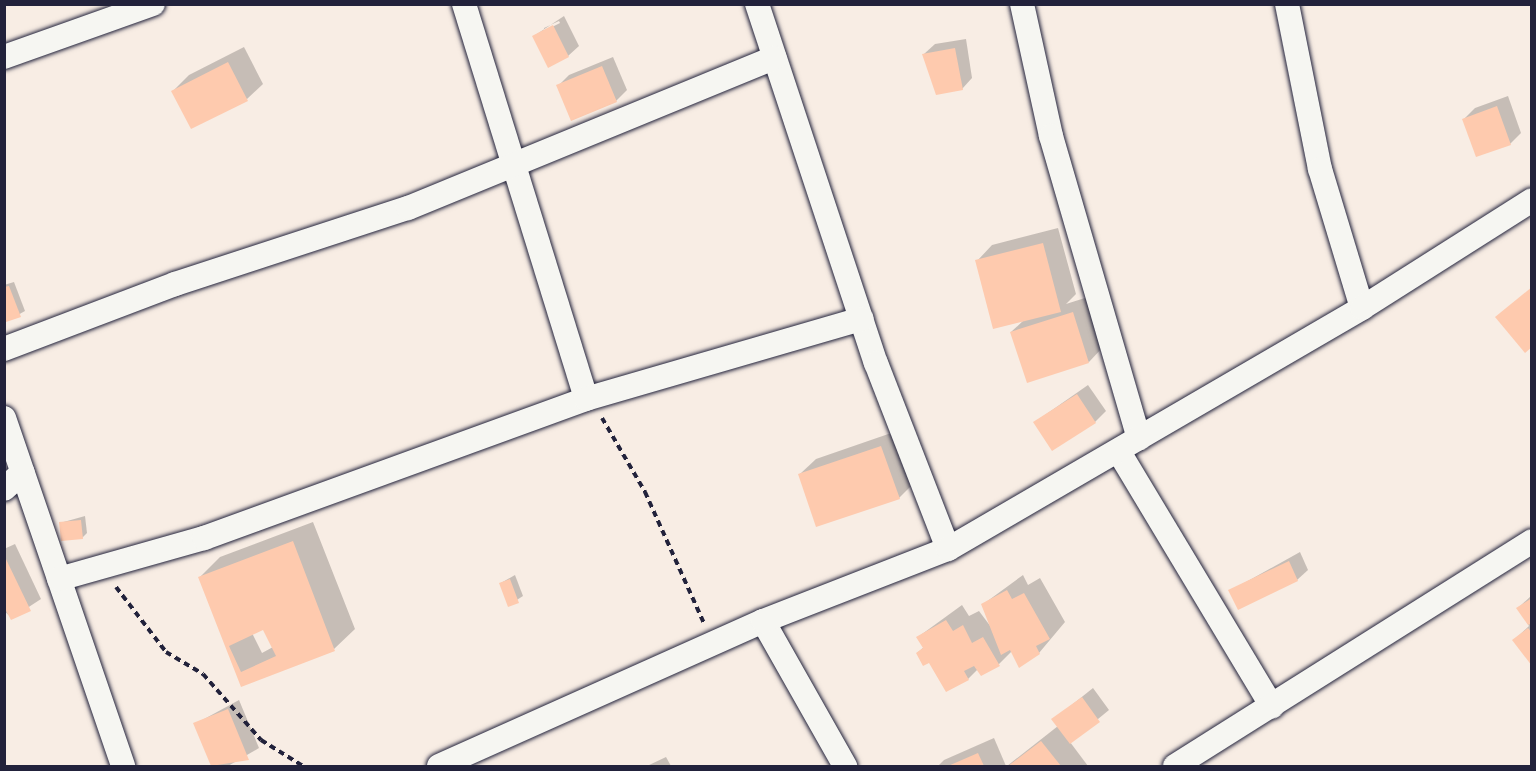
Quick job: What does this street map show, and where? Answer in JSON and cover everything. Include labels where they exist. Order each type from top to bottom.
[{"type":"street","points":[[4,57],[153,4]]},
{"type":"street","points":[[464,4],[586,399]]},
{"type":"street","points":[[757,4],[862,319],[948,549]]},
{"type":"street","points":[[1022,4],[1051,136],[1139,438]]},
{"type":"street","points":[[1287,4],[1320,169],[1362,309]]},
{"type":"street","points":[[4,349],[176,284],[408,208],[513,160],[621,123],[774,58]]},
{"type":"street","points":[[439,766],[483,759],[715,642],[948,549],[1119,452],[1139,438],[1362,309],[1532,200]]},
{"type":"street","points":[[59,579],[237,527],[586,399],[862,319]]},
{"type":"street","points":[[4,418],[123,766]]},
{"type":"street","points":[[1119,452],[1272,707]]},
{"type":"street","points":[[4,489],[23,472]]},
{"type":"street","points":[[1175,766],[1272,707],[1532,541]]},
{"type":"street","points":[[764,621],[845,766]]},
{"type":"path","points":[[586,399],[645,492],[715,642]]},
{"type":"path","points":[[89,570],[125,595],[166,652],[203,674],[261,740],[303,766]]},
{"type":"building","points":[[553,25],[569,57],[548,68],[532,36]]},
{"type":"building","points":[[955,48],[963,90],[936,95],[922,54]]},
{"type":"building","points":[[228,62],[248,101],[191,129],[171,91]]},
{"type":"building","points":[[602,66],[617,102],[571,121],[556,85]]},
{"type":"building","points":[[1497,106],[1511,145],[1476,157],[1462,119]]},
{"type":"building","points":[[1043,243],[1061,312],[993,329],[975,260]]},
{"type":"building","points":[[9,286],[21,317],[6,322],[4,287]]},
{"type":"building","points":[[1532,287],[1532,347],[1525,353],[1495,317]]},
{"type":"building","points":[[1073,312],[1089,363],[1027,383],[1010,332]]},
{"type":"building","points":[[1077,394],[1096,423],[1052,451],[1033,422]]},
{"type":"building","points":[[881,446],[900,499],[816,527],[798,474]]},
{"type":"building","points":[[81,520],[83,539],[61,541],[59,522]]},
{"type":"building","points":[[293,541],[335,651],[241,687],[198,577]],"holes":[[[263,630],[276,656],[241,672],[229,646]]]},
{"type":"building","points":[[4,555],[31,611],[11,620],[4,607]]},
{"type":"building","points":[[1289,561],[1298,581],[1238,610],[1228,590]]},
{"type":"building","points":[[510,579],[519,603],[508,607],[499,583]]},
{"type":"building","points":[[1007,590],[1012,599],[1024,593],[1050,639],[1036,646],[1040,654],[1019,668],[1010,650],[1001,655],[981,604]]},
{"type":"building","points":[[1532,598],[1532,623],[1528,625],[1516,608]]},
{"type":"building","points":[[946,620],[953,631],[963,625],[972,643],[983,637],[1000,666],[981,676],[974,666],[964,671],[969,680],[946,692],[929,663],[923,666],[916,653],[923,648],[916,637]]},
{"type":"building","points":[[1528,628],[1532,633],[1532,666],[1512,640]]},
{"type":"building","points":[[1082,697],[1100,722],[1070,744],[1051,719]]},
{"type":"building","points":[[228,709],[249,760],[211,766],[193,723]]},
{"type":"building","points":[[1041,741],[1061,766],[1008,766]]},
{"type":"building","points":[[978,753],[984,766],[948,766]]}]
